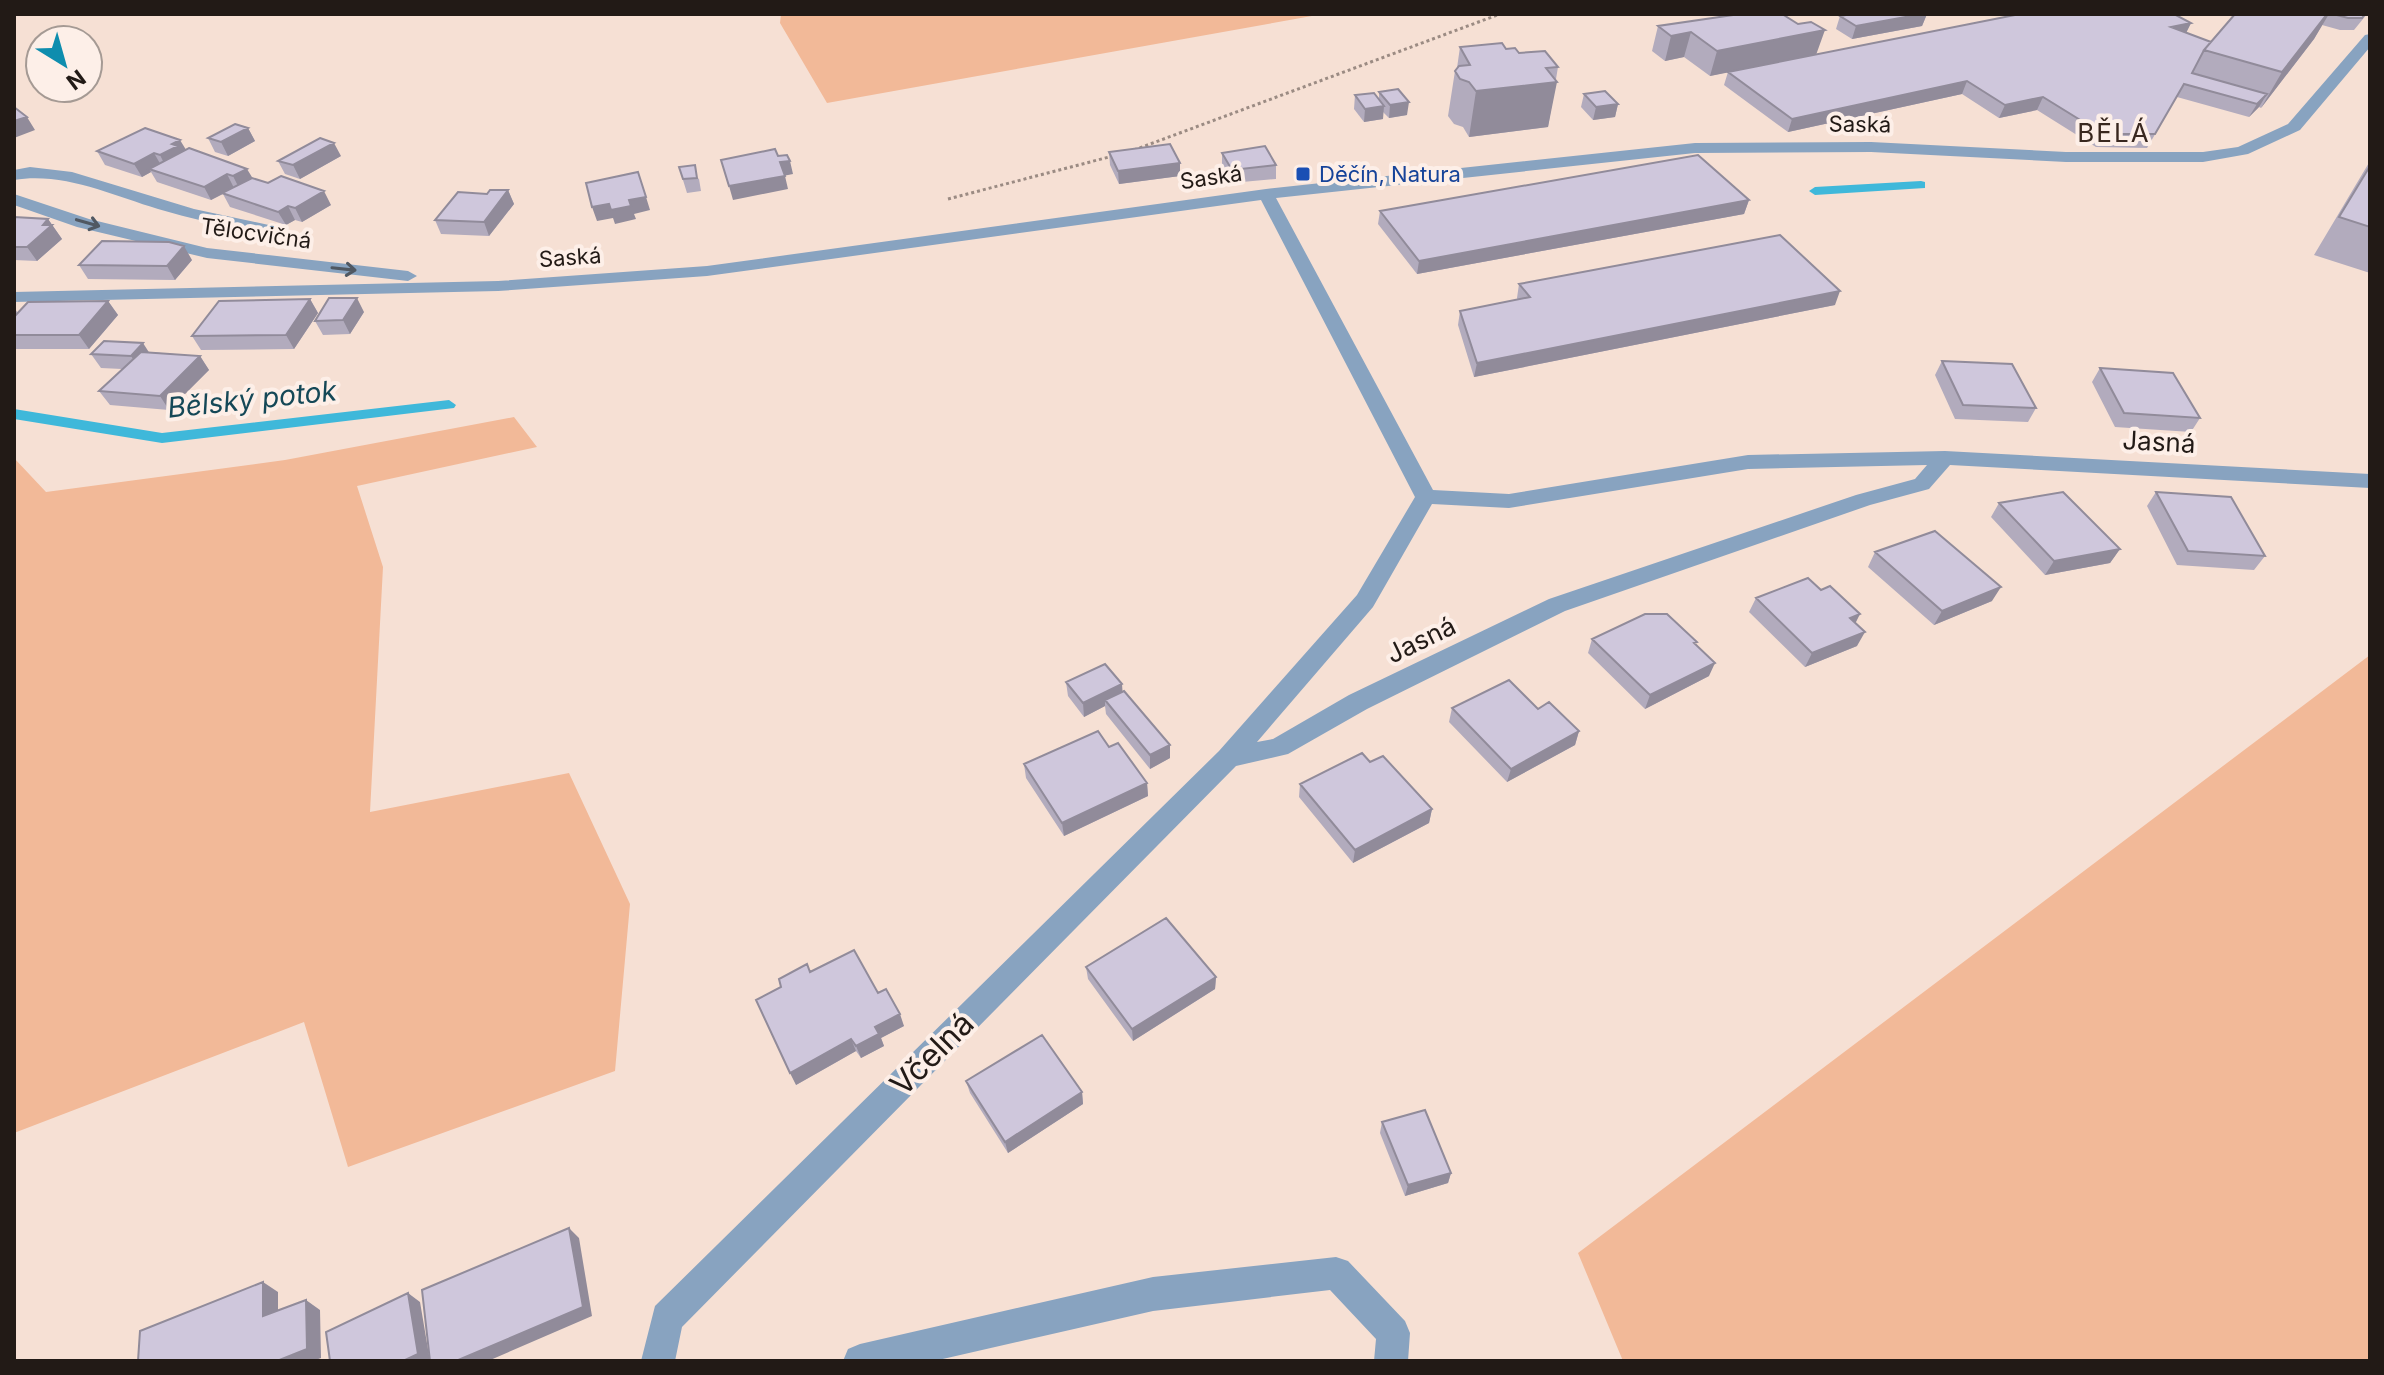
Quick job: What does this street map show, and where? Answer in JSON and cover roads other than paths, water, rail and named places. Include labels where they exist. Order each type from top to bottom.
[{"type":"street","name":"Saská","points":[[14,297],[498,286],[707,271],[1266,194],[1695,148],[1871,147],[2066,157],[2203,157],[2242,151],[2294,127],[2370,38]]},
{"type":"street","name":"Tělocvičná","points":[[14,175],[49,174],[101,186],[174,209],[272,231]]},
{"type":"street","points":[[1228,758],[1365,601],[1426,497],[1266,194]]},
{"type":"street","name":"Tělocvičná","points":[[14,199],[83,223],[207,253],[498,286]]},
{"type":"street","name":"Jasná","points":[[1228,758],[1279,747],[1358,702],[1557,605],[1779,528],[1922,484],[1945,458]]},
{"type":"street","name":"Jasná","points":[[1426,497],[1509,501],[1748,462],[1945,458],[2370,481]]},
{"type":"street","name":"Včelná","points":[[658,1361],[667,1318],[1228,758]]},
{"type":"street","points":[[860,1361],[1153,1294],[1336,1273],[1393,1333],[1391,1361]]},
{"type":"waterway","name":"Bělský potok","points":[[1815,191],[1921,185]]},
{"type":"waterway","name":"Bělský potok","points":[[14,414],[162,438],[449,405]]},
{"type":"place","name":"Děčín, Natura","points":[[1303,174]]},
{"type":"district","name":"BĚLÁ","points":[[2114,133]]}]
